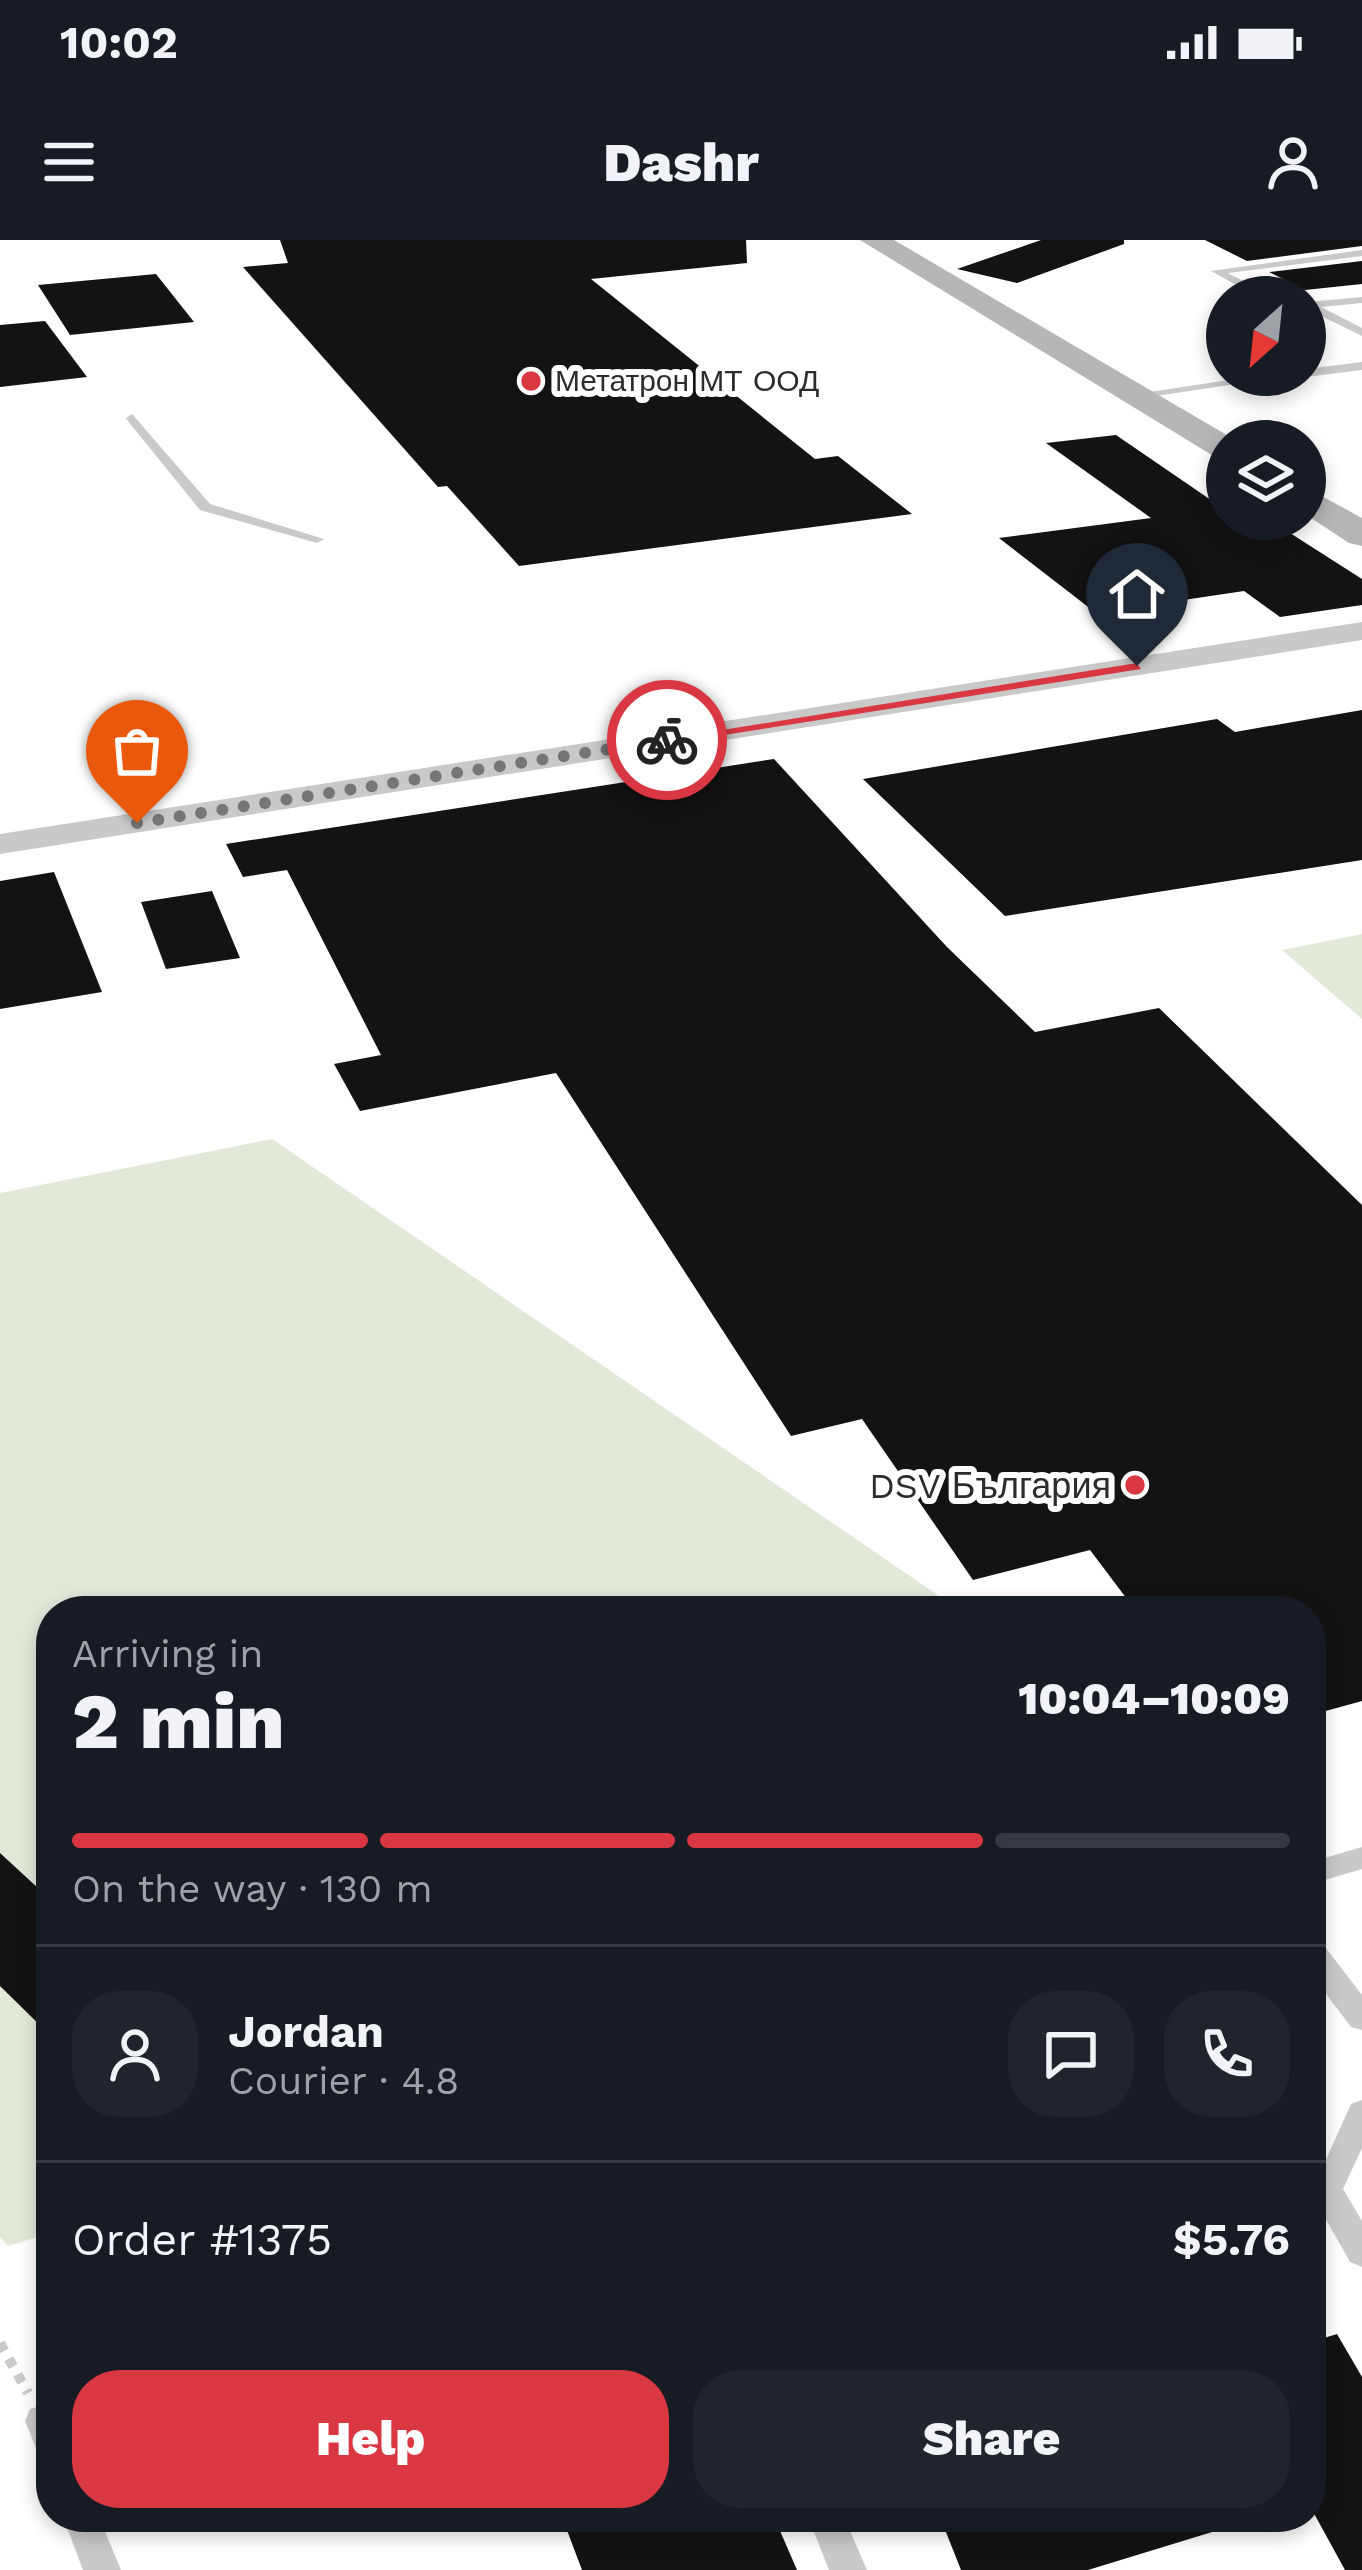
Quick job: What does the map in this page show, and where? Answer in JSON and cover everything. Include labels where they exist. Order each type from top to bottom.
[{"type":"street","points":[[874,240],[1206,437]]},
{"type":"street","points":[[1326,512],[1362,535]]},
{"type":"street","points":[[0,818],[1362,614]]},
{"type":"street","points":[[0,844],[1362,631]]},
{"type":"lane","points":[[1226,276],[1216,271],[1362,253]]},
{"type":"lane","points":[[1326,303],[1362,300]]},
{"type":"lane","points":[[1326,315],[1362,333]]},
{"type":"lane","points":[[1326,370],[1362,366]]},
{"type":"lane","points":[[1136,395],[1206,386]]},
{"type":"lane","points":[[132,418],[205,507],[317,538]]},
{"type":"lane","points":[[1326,1869],[1362,1858]]},
{"type":"lane","points":[[1326,1971],[1362,2018]]},
{"type":"lane","points":[[1362,2113],[1326,2190],[1362,2252]]},
{"type":"lane","points":[[87,2532],[102,2570]]},
{"type":"lane","points":[[832,2532],[848,2570]]},
{"type":"path","points":[[0,2343],[36,2410]]},
{"type":"green space","points":[[1362,934],[1362,1019],[1282,950]]},
{"type":"green space","points":[[272,1139],[939,1596],[36,1596],[36,2238],[8,2246],[0,2237],[0,1193]]},
{"type":"building","points":[[280,240],[746,240],[747,263],[591,279],[815,459],[838,456],[912,514],[519,566],[447,486],[438,487],[243,267],[288,263]]},
{"type":"building","points":[[1041,240],[1124,240],[1124,244],[1017,283],[957,269]]},
{"type":"building","points":[[1205,240],[1362,240],[1362,246],[1247,261]]},
{"type":"building","points":[[1362,261],[1362,284],[1326,288],[1326,276],[1269,272]]},
{"type":"building","points":[[156,274],[194,322],[70,335],[38,285]]},
{"type":"building","points":[[45,321],[87,377],[0,387],[0,325]]},
{"type":"building","points":[[1116,435],[1206,497],[1206,540],[1301,540],[1362,579],[1362,605],[1280,617],[1244,591],[1096,613],[999,538],[1151,518],[1046,443]]},
{"type":"building","points":[[1362,710],[1362,860],[1005,916],[863,779],[1217,719],[1235,732]]},
{"type":"building","points":[[774,759],[947,947],[1035,1032],[1159,1008],[1362,1205],[1362,1701],[1326,1711],[1326,1596],[1125,1596],[1090,1550],[973,1580],[862,1419],[791,1436],[556,1073],[360,1111],[334,1064],[381,1055],[287,870],[243,877],[226,844]]},
{"type":"building","points":[[54,872],[102,992],[0,1009],[0,881]]},
{"type":"building","points":[[212,891],[240,958],[166,969],[141,902]]},
{"type":"building","points":[[0,1853],[36,1886],[36,2021],[0,1986]]},
{"type":"building","points":[[1337,2334],[1362,2377],[1362,2570],[1345,2570],[1324,2532],[1326,2337]]},
{"type":"building","points":[[568,2532],[781,2532],[797,2570],[582,2570]]},
{"type":"building","points":[[946,2532],[1212,2532],[1088,2570],[961,2570]]},
{"type":"way so far","points":[[137,823],[667,740]]},
{"type":"place","name":"Метатрон МТ ООД","points":[[531,381]]},
{"type":"place","name":"DSV България","points":[[1135,1485]]},
{"type":"route","points":[[667,740],[1137,666]]}]
